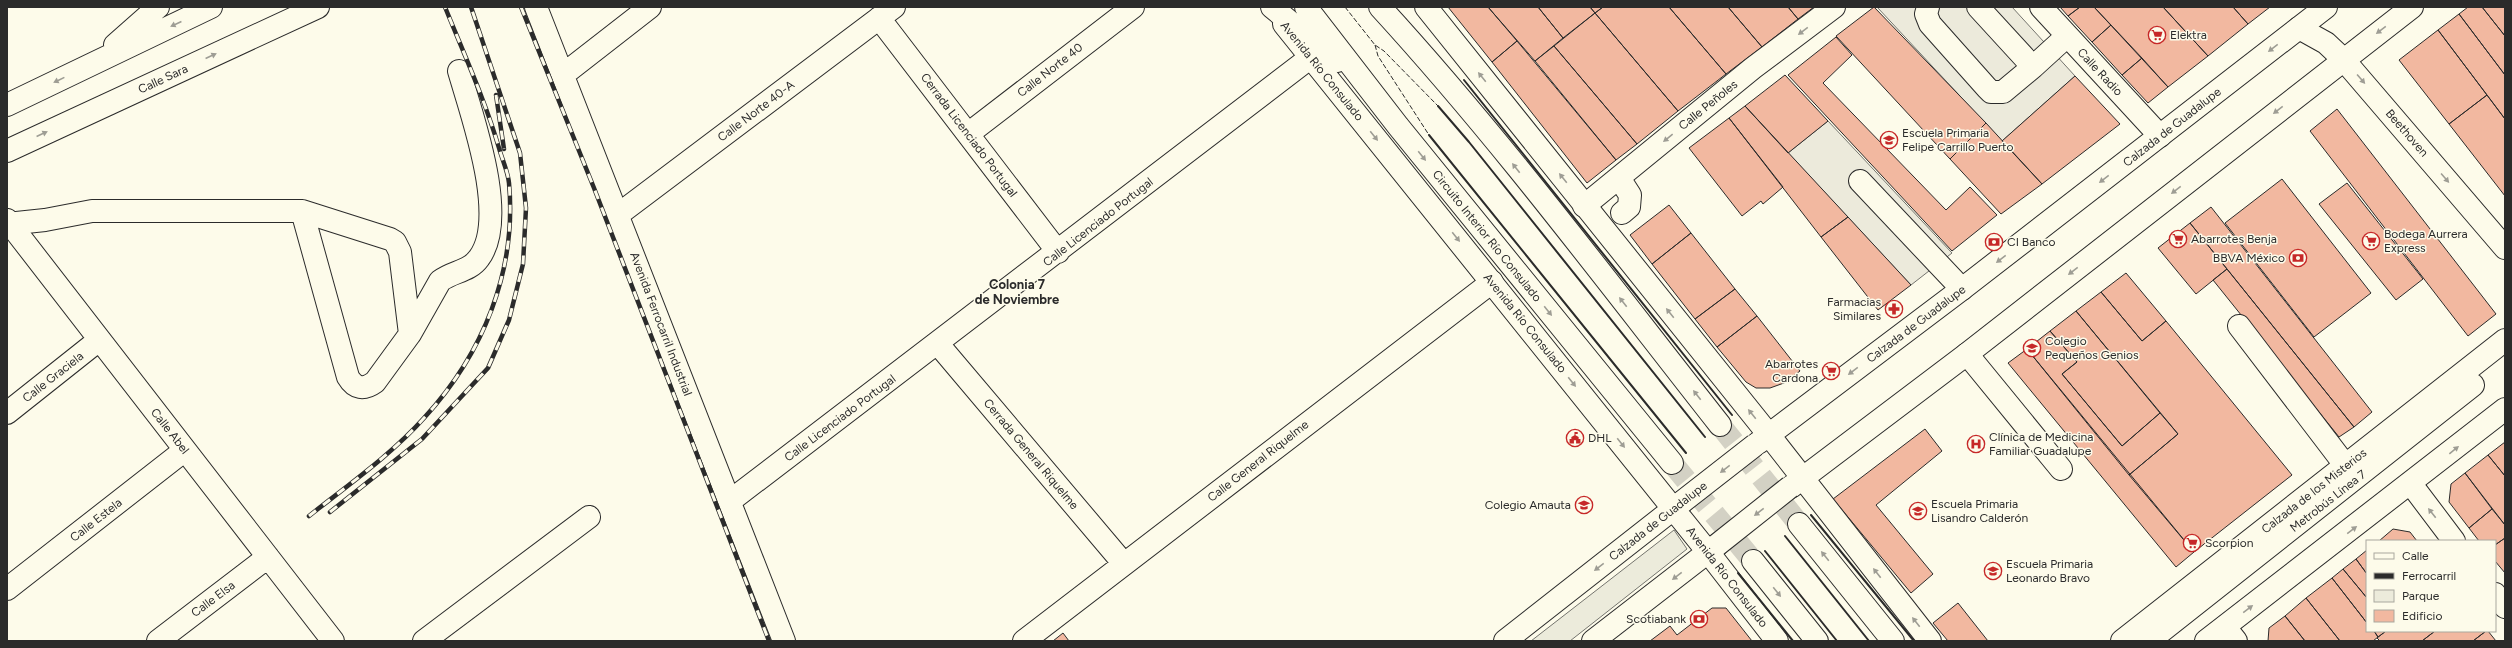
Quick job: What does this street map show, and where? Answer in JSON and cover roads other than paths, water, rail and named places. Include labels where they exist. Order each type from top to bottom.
[{"type":"main road","points":[[98,61],[158,7]]},
{"type":"main road","points":[[7,105],[212,7]]},
{"type":"main road","name":"Calle Sara","points":[[7,151],[318,7]]},
{"type":"main road","name":"Avenida Ferrocarril Industrial","points":[[536,7],[564,74],[784,641]]},
{"type":"main road","points":[[564,74],[650,7]]},
{"type":"main road","name":"Calle Norte 40","points":[[968,134],[1133,7]]},
{"type":"main road","name":"Circuito Interior Río Consulado","points":[[1306,7],[1364,82],[1672,463]]},
{"type":"main road","points":[[1380,7],[1416,46],[1508,157],[1720,425]]},
{"type":"main road","points":[[1399,7],[1416,46]]},
{"type":"main road","points":[[1426,7],[1584,206],[1762,440],[1930,641]]},
{"type":"main road","name":"Calle Peñoles","points":[[1584,206],[1753,68],[1834,7]]},
{"type":"main road","points":[[1928,7],[1926,14],[1930,24],[1991,92],[2003,92],[2067,36]]},
{"type":"main road","points":[[1978,7],[2033,67]]},
{"type":"main road","name":"Calle Radio","points":[[2041,7],[2160,136]]},
{"type":"main road","name":"Calzada de Guadalupe","points":[[1505,641],[1762,440],[1962,289],[2326,7]]},
{"type":"main road","points":[[1593,641],[1796,482],[1967,354],[2343,59],[2412,7]]},
{"type":"main road","points":[[1272,8],[1364,82]]},
{"type":"main road","name":"Avenida Río Consulado","points":[[1272,8],[1492,282],[1678,505],[1712,549],[1777,641]]},
{"type":"main road","name":"Cerrada Licenciado Portugal","points":[[886,12],[968,134],[1058,252]]},
{"type":"main road","name":"Calle Norte 40-A","points":[[618,214],[886,12]]},
{"type":"main road","name":"Beethoven","points":[[2299,28],[2326,43],[2343,59],[2505,248]]},
{"type":"main road","name":"Calle Licenciado Portugal","points":[[730,501],[938,344],[1311,57]]},
{"type":"main road","points":[[302,211],[348,377],[352,384],[360,388],[368,387],[375,382],[410,334],[440,281],[447,276],[467,270],[479,258],[489,242],[491,199],[482,153],[459,71]]},
{"type":"main road","points":[[1618,178],[1630,195],[1631,201],[1629,207],[1622,214]]},
{"type":"main road","points":[[1860,181],[1962,289]]},
{"type":"main road","points":[[8,222],[45,220],[92,211],[302,211],[395,242],[400,252],[410,334]]},
{"type":"main road","name":"Calle Abel","points":[[8,222],[333,641]]},
{"type":"main road","name":"Calle General Riquelme","points":[[1024,641],[1492,282]]},
{"type":"main road","points":[[2239,326],[2351,472]]},
{"type":"main road","name":"Calle Graciela","points":[[7,413],[99,340]]},
{"type":"main road","name":"Calzada de los Misterios","points":[[2122,641],[2351,472],[2505,340]]},
{"type":"main road","name":"Cerrada General Riquelme","points":[[938,344],[1124,564]]},
{"type":"main road","points":[[1967,354],[2061,469]]},
{"type":"main road","name":"Metrobús Línea 7","points":[[2149,641],[2351,472],[2505,359]]},
{"type":"main road","points":[[2206,641],[2231,634],[2411,484],[2505,409]]},
{"type":"main road","name":"Calle Estela","points":[[7,589],[185,450]]},
{"type":"main road","points":[[2411,484],[2453,540]]},
{"type":"main road","points":[[424,641],[589,516]]},
{"type":"main road","points":[[1799,524],[1893,641]]},
{"type":"main road","name":"Calle Elsa","points":[[158,641],[268,557]]},
{"type":"main road","points":[[1753,561],[1817,641]]},
{"type":"main road","points":[[2496,595],[2505,607]]},
{"type":"tunnel","points":[[1720,425],[1799,524]]},
{"type":"tunnel","points":[[1672,463],[1753,561]]},
{"type":"railway","points":[[309,516],[398,445],[445,393],[463,367],[479,339],[492,310],[501,279],[507,248],[510,216],[509,183],[487,112],[445,7]]},
{"type":"railway","points":[[330,512],[422,439],[488,368],[509,320],[523,264],[526,208],[520,153],[471,7]]},
{"type":"railway","points":[[521,7],[594,188],[769,641]]},
{"type":"railway","points":[[496,95],[504,149]]},
{"type":"place","name":"Elektra","points":[[2157,35]]},
{"type":"place","name":"Escuela Primaria Felipe Carrillo Puerto","points":[[1889,140]]},
{"type":"place","name":"Abarrotes Benja","points":[[2178,239]]},
{"type":"place","name":"Bodega Aurrera Express","points":[[2371,241]]},
{"type":"place","name":"CI Banco","points":[[1994,242]]},
{"type":"place","name":"BBVA México","points":[[2298,258]]},
{"type":"place","name":"Farmacias Similares","points":[[1894,309]]},
{"type":"place","name":"Colegio Pequeños Genios","points":[[2032,348]]},
{"type":"place","name":"Abarrotes Cardona","points":[[1831,371]]},
{"type":"place","name":"DHL","points":[[1575,438]]},
{"type":"place","name":"Clínica de Medicina Familiar Guadalupe","points":[[1976,444]]},
{"type":"place","name":"Colegio Amauta","points":[[1584,505]]},
{"type":"place","name":"Escuela Primaria Lisandro Calderón","points":[[1918,511]]},
{"type":"place","name":"Scorpion","points":[[2192,543]]},
{"type":"place","name":"Escuela Primaria Leonardo Bravo","points":[[1993,571]]},
{"type":"place","name":"Scotiabank","points":[[1699,619]]},
{"type":"district","name":"Colonia 7 de Noviembre","points":[[1017,292]]}]
